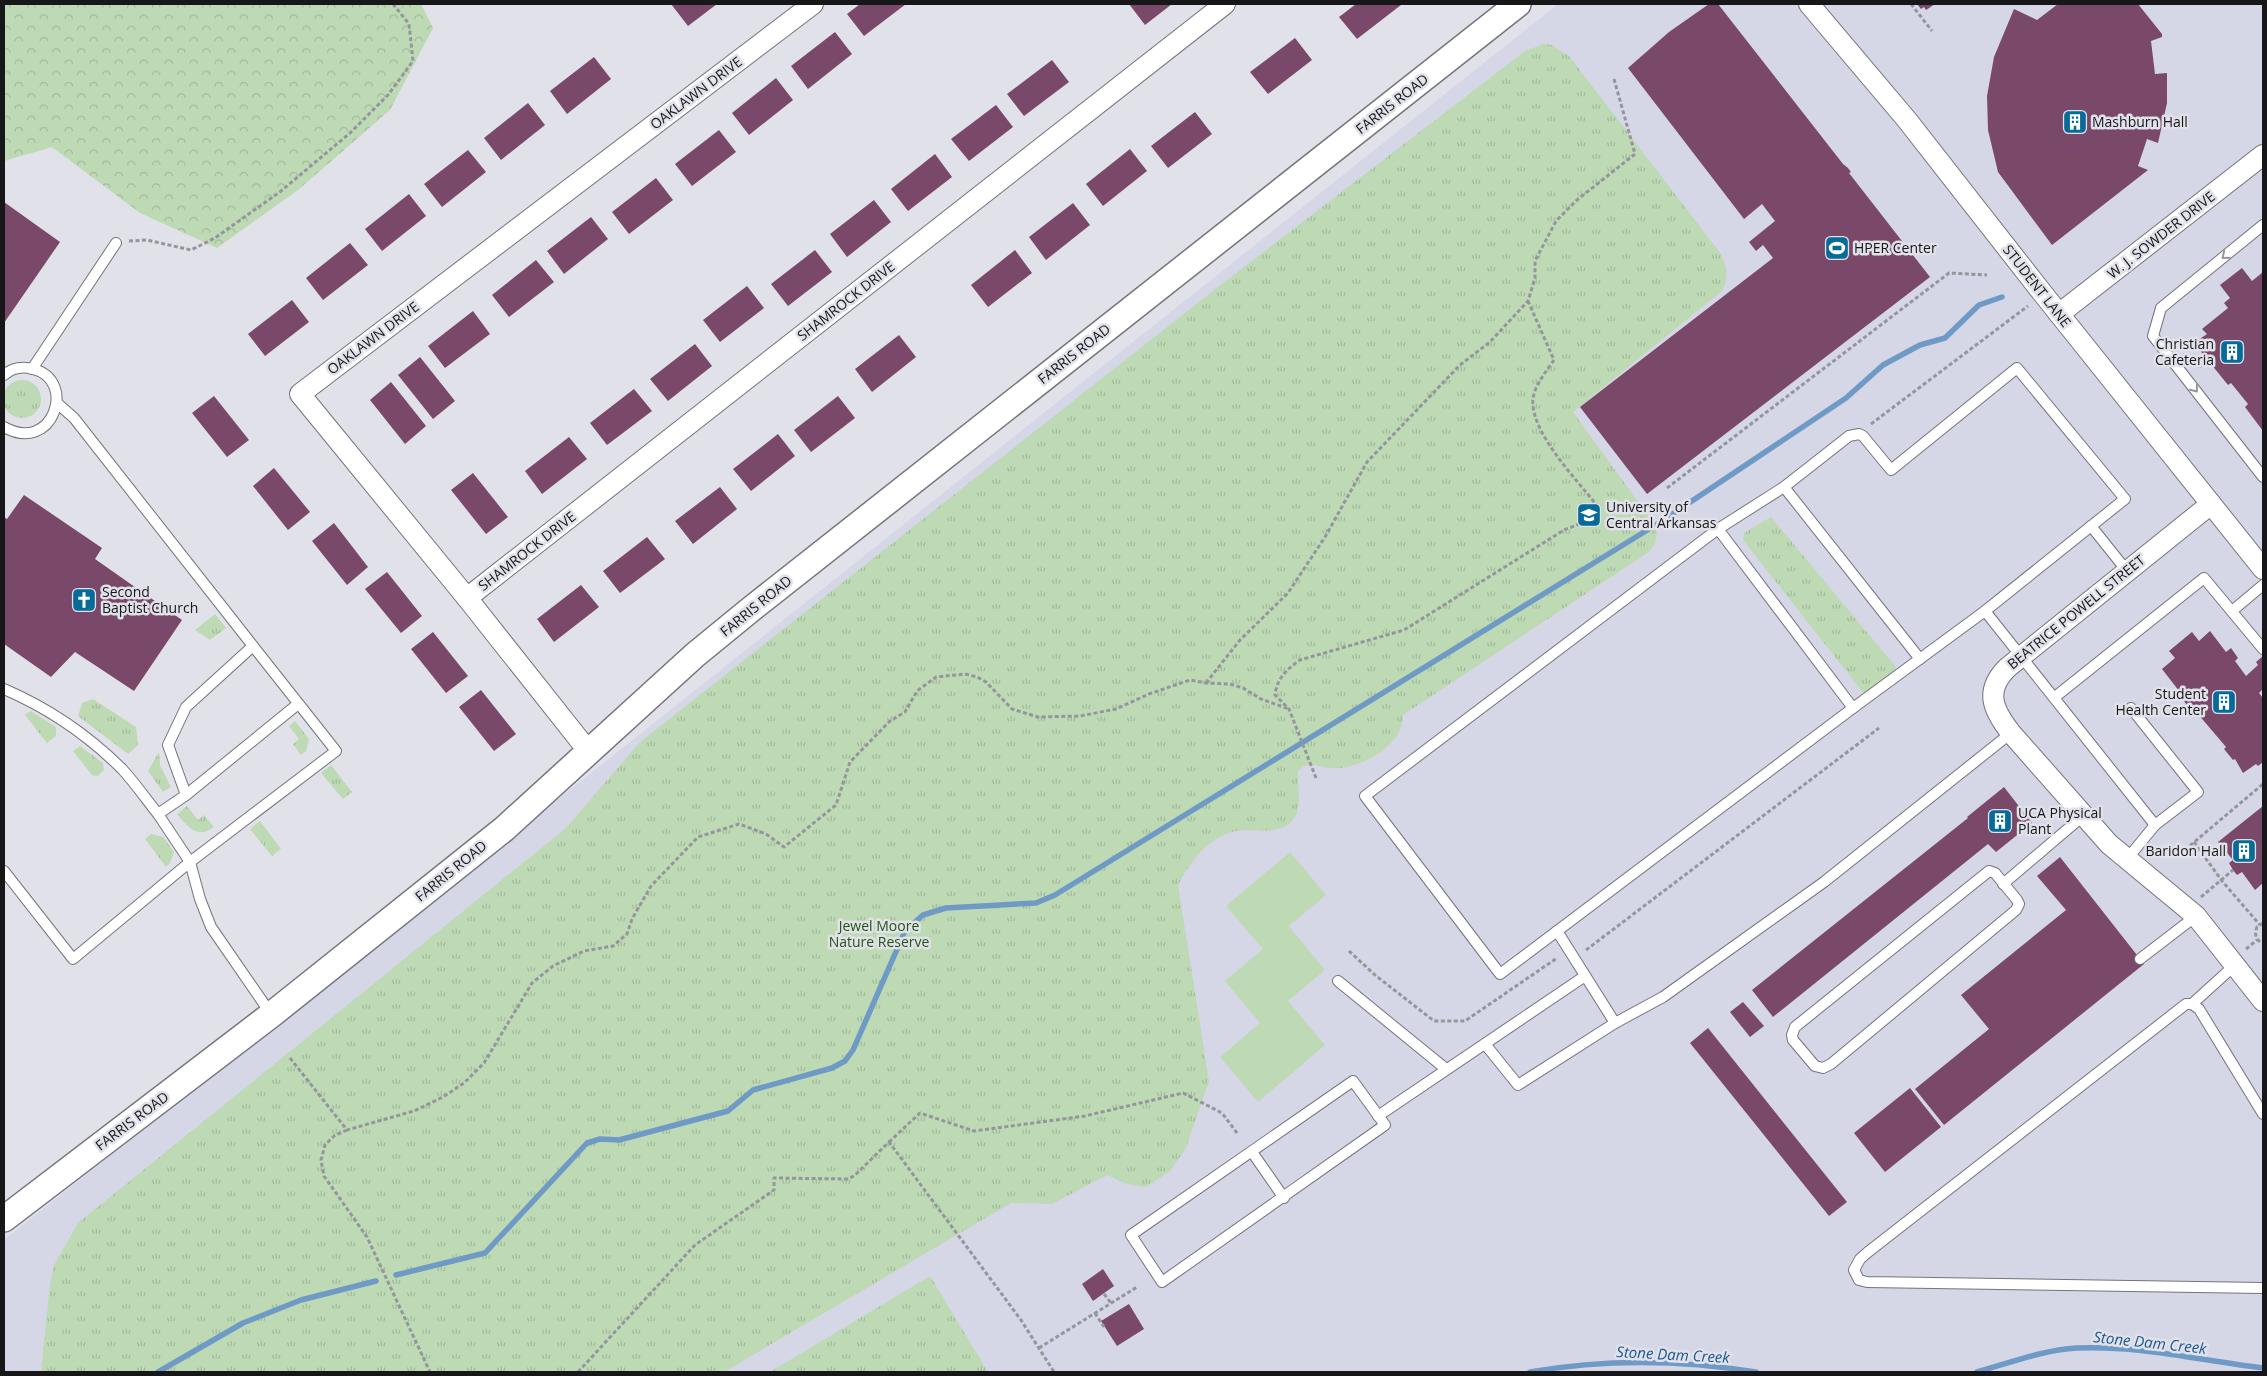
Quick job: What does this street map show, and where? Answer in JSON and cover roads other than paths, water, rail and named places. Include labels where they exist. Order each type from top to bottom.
[{"type":"street","name":"OAKLAWN DRIVE","points":[[589,752],[467,598],[300,394],[813,4]]},
{"type":"street","name":"SHAMROCK DRIVE","points":[[467,598],[1226,4]]},
{"type":"street","name":"FARRIS ROAD","points":[[4,1219],[271,1015],[504,829],[695,655],[750,610],[1518,4]]},
{"type":"street","name":"STUDENT LANE","points":[[1809,4],[1907,120],[2263,569]]},
{"type":"street","name":"W. J. SOWDER DRIVE","points":[[2059,314],[2263,156]]},
{"type":"street","name":"BEATRICE POWELL STREET","points":[[2211,504],[2021,656],[1999,676],[1993,693],[1996,710],[2011,733],[2083,816],[2128,859],[2195,909],[2240,958],[2263,1001]]},
{"type":"lane","points":[[2263,225],[2161,308],[2153,336],[2263,477]]},
{"type":"lane","points":[[32,369],[116,243]]},
{"type":"lane","points":[[4,374],[16,368],[32,369],[47,376],[53,385],[57,403],[52,418],[45,427],[35,432],[24,434],[12,432],[4,427]]},
{"type":"lane","points":[[2017,368],[2125,499],[2091,526],[1985,611],[1852,708],[1500,974],[1365,796],[1718,529],[1784,488],[1848,436],[1863,436],[1891,470],[2017,368]]},
{"type":"lane","points":[[4,871],[73,959],[190,862],[336,751],[74,418],[57,403]]},
{"type":"lane","points":[[1784,488],[1920,659]]},
{"type":"lane","points":[[2091,526],[2127,571]]},
{"type":"lane","points":[[1718,529],[1852,708]]},
{"type":"lane","points":[[2055,697],[2204,578],[2263,649]]},
{"type":"lane","points":[[2232,611],[2263,585]]},
{"type":"lane","points":[[1985,611],[2155,825]]},
{"type":"lane","points":[[186,795],[168,745],[186,707],[253,646]]},
{"type":"lane","points":[[4,689],[49,710],[78,730],[122,770],[158,814],[190,862],[200,900],[211,927],[271,1015]]},
{"type":"lane","points":[[158,814],[186,795],[298,704]]},
{"type":"lane","points":[[2128,859],[2155,825],[2198,792],[2131,708]]},
{"type":"lane","points":[[1485,1044],[1518,1085],[1615,1024],[1663,997],[1824,882],[2011,733]]},
{"type":"lane","points":[[2003,884],[2083,816]]},
{"type":"lane","points":[[1993,872],[2003,884],[2018,902],[2018,907],[2014,912],[1831,1064],[1823,1068],[1815,1066],[1793,1040],[1793,1031],[1799,1024],[1985,873],[1993,872]]},
{"type":"lane","points":[[2140,959],[2195,909]]},
{"type":"lane","points":[[1557,931],[1615,1024]]},
{"type":"lane","points":[[2240,958],[2192,1004],[2182,1006],[1868,1252],[1856,1265],[1855,1276],[1859,1280],[1867,1282],[2263,1288]]},
{"type":"lane","points":[[1378,1116],[1585,976]]},
{"type":"lane","points":[[1338,981],[1446,1069]]},
{"type":"lane","points":[[2192,1004],[2199,1009],[2263,1114]]},
{"type":"lane","points":[[1353,1081],[1378,1116],[1385,1125],[1284,1198],[1162,1282],[1131,1235],[1353,1081]]},
{"type":"lane","points":[[1252,1152],[1284,1198]]},
{"type":"waterway","points":[[396,1275],[485,1253],[587,1143],[600,1139],[619,1140],[728,1111],[753,1090],[832,1068],[845,1061],[853,1050],[905,931],[923,915],[946,908],[1036,903],[1055,895],[1662,521],[1846,398],[1883,365],[1920,345],[1945,338],[1979,305],[2002,297]]},
{"type":"waterway","points":[[158,1372],[243,1323],[301,1300],[376,1281]]},
{"type":"waterway","name":"Stone Dam Creek","points":[[1977,1372],[2039,1354],[2077,1348],[2147,1351],[2263,1368]]},
{"type":"waterway","name":"Stone Dam Creek","points":[[1530,1372],[1615,1363],[1671,1363],[1756,1372]]},
{"type":"place","name":"Mashburn Hall","points":[[2075,122]]},
{"type":"place","name":"HPER Center","points":[[1837,248]]},
{"type":"place","name":"Christian Cafeteria","points":[[2232,352]]},
{"type":"place","name":"University of Central Arkansas","points":[[1589,515]]},
{"type":"place","name":"Second Baptist Church","points":[[84,600]]},
{"type":"place","name":"Student Health Center","points":[[2224,702]]},
{"type":"place","name":"UCA Physical Plant","points":[[2000,821]]},
{"type":"place","name":"Baridon Hall","points":[[2244,851]]},
{"type":"park label","name":"Jewel Moore Nature Reserve","points":[[879,934]]}]
